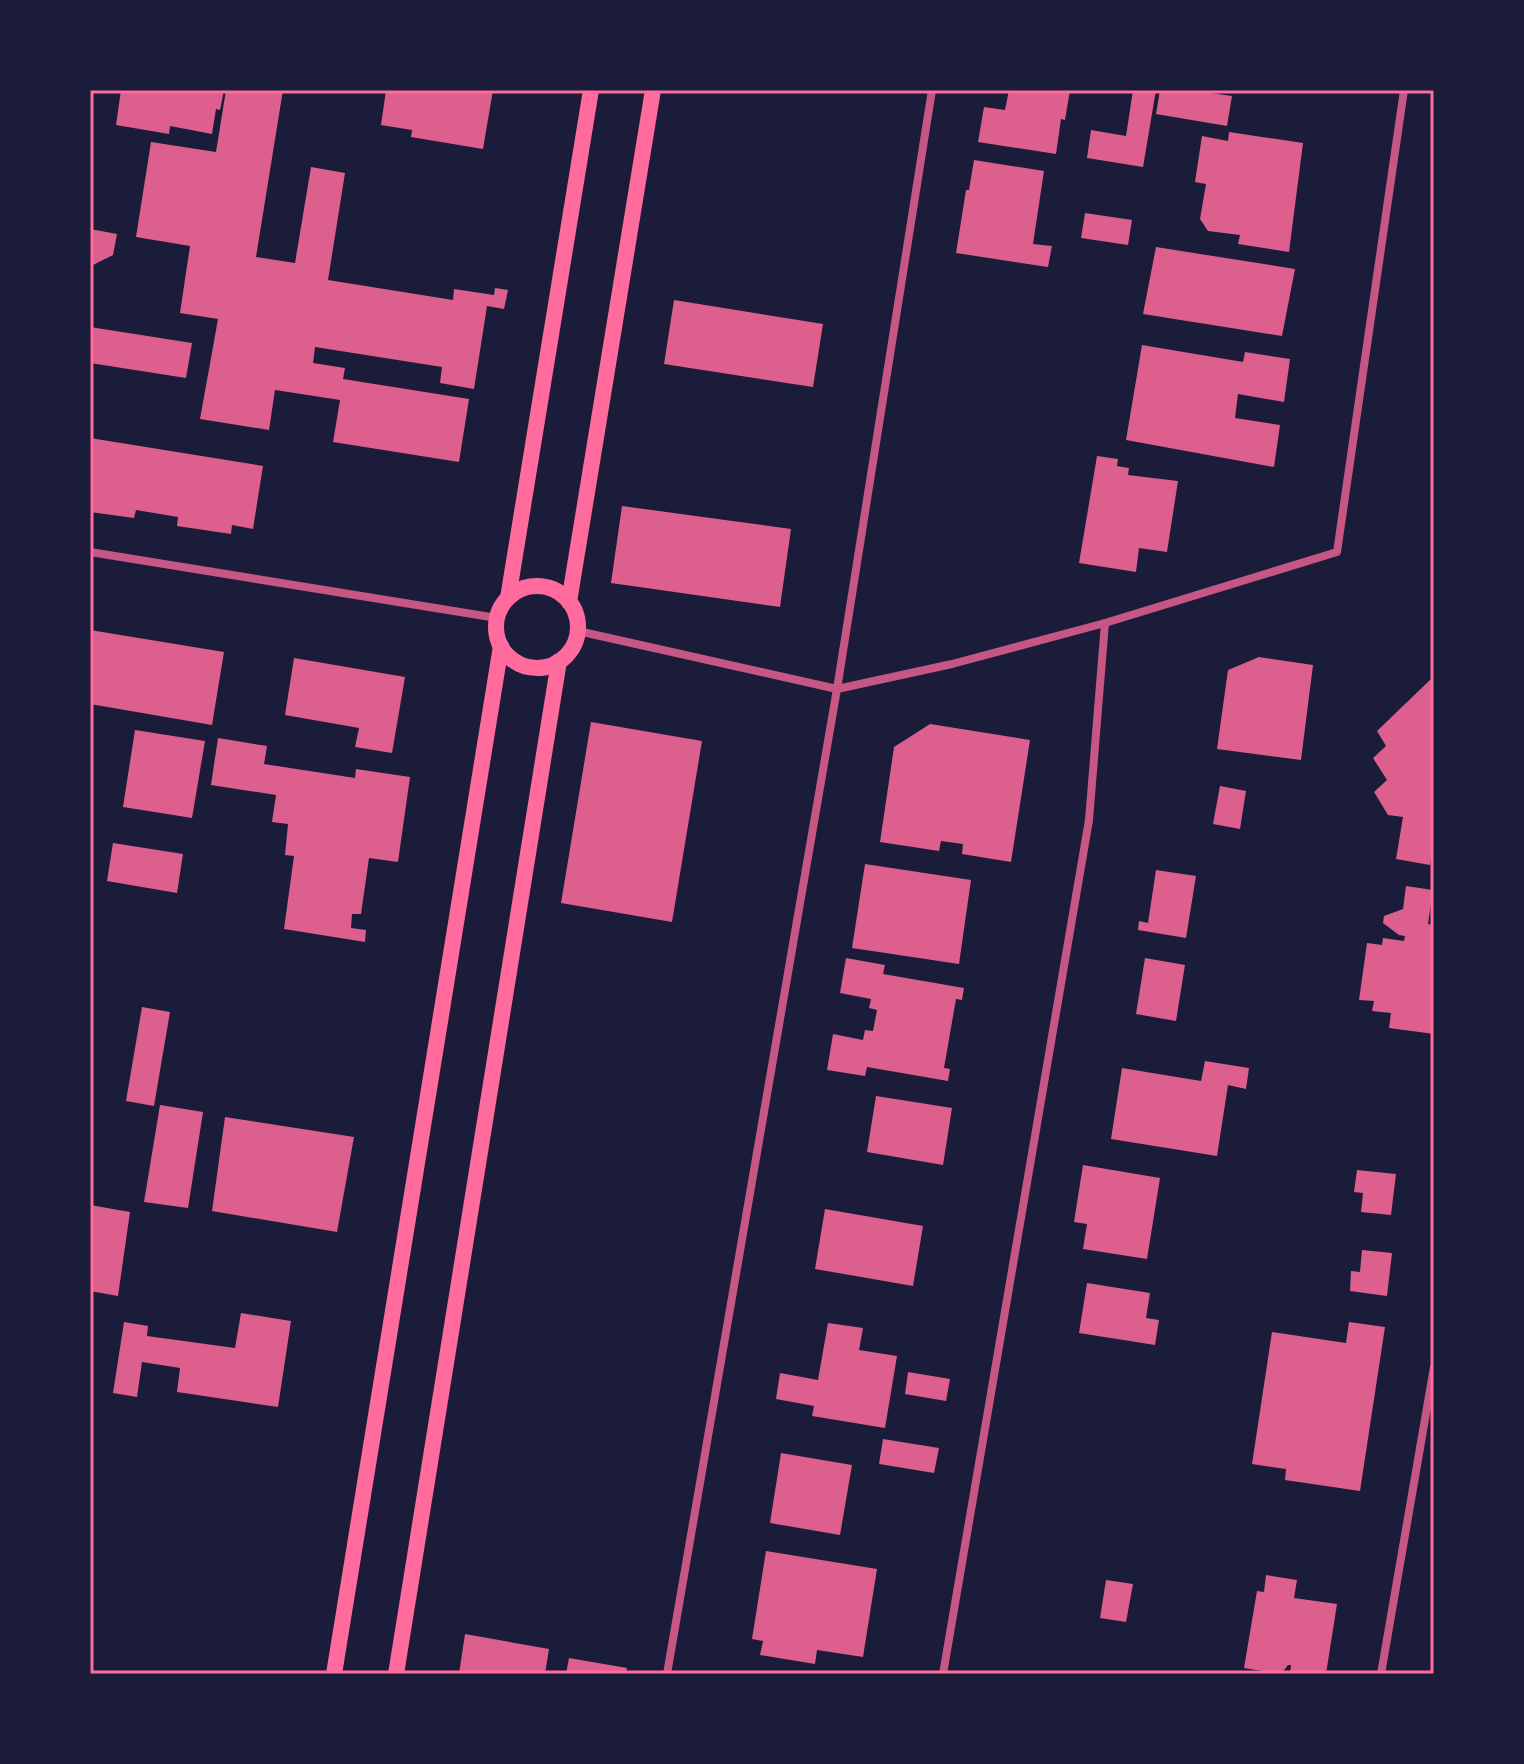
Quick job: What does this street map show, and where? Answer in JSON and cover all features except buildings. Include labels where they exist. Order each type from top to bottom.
[{"type":"main road","points":[[508,598],[533,585],[547,587],[569,602],[578,631],[568,652],[559,661],[533,667],[520,664],[501,646],[496,632],[497,618],[508,598],[591,90]]},
{"type":"main road","points":[[569,602],[653,90]]},
{"type":"main road","points":[[334,1674],[501,646]]},
{"type":"main road","points":[[396,1674],[559,661]]},
{"type":"street","points":[[667,1674],[837,689],[932,90]]},
{"type":"street","points":[[578,631],[837,689],[952,664],[1105,623],[1337,552],[1404,90]]},
{"type":"street","points":[[90,552],[497,618]]},
{"type":"street","points":[[943,1674],[1089,820],[1105,623]]},
{"type":"street","points":[[1381,1674],[1434,1367]]}]
